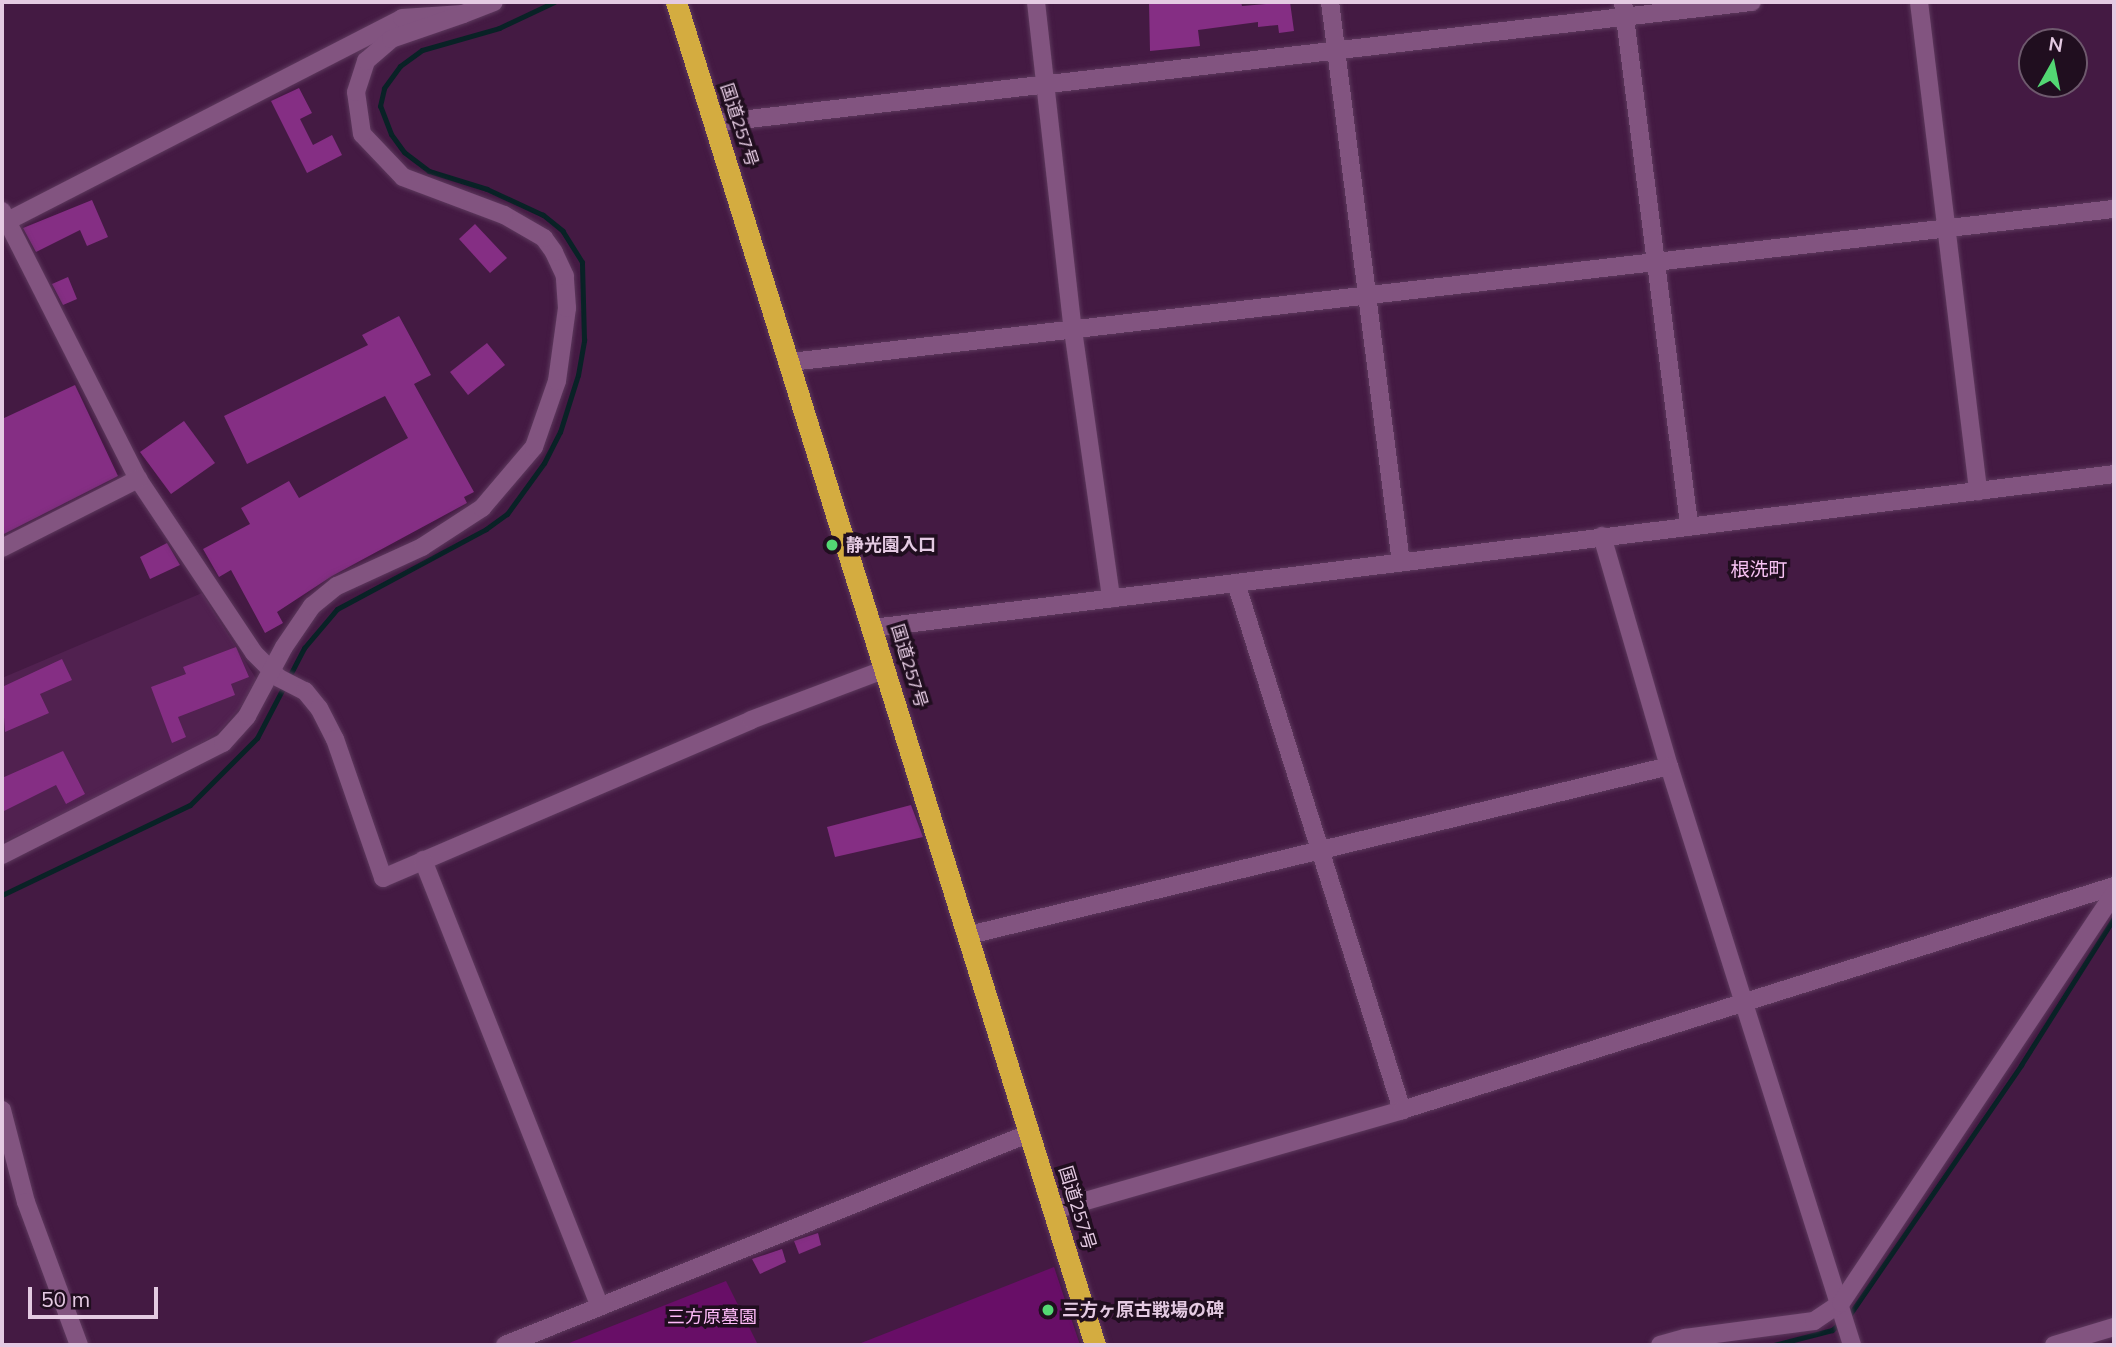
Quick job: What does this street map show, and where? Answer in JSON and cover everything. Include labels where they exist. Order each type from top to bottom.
[{"type":"highway","name":"国道257号","points":[[676,2],[791,362],[1095,1345]]},
{"type":"street","points":[[2,855],[223,743],[247,716],[312,607],[337,586],[422,547],[482,508],[534,447],[557,381],[567,308],[565,276],[549,245],[504,215],[403,177],[362,134],[356,92],[366,61],[391,39],[494,2]]},
{"type":"street","points":[[1036,2],[1073,330],[1111,598]]},
{"type":"street","points":[[1330,2],[1370,295],[1401,563]]},
{"type":"street","points":[[715,123],[1336,52],[1624,9],[1752,2]]},
{"type":"street","points":[[1919,2],[1978,491]]},
{"type":"street","points":[[1624,9],[1689,524]]},
{"type":"street","points":[[463,14],[402,18],[4,219],[138,479],[254,653],[274,674],[305,691],[335,739],[383,878],[751,720],[886,669]]},
{"type":"street","points":[[791,362],[2114,209]]},
{"type":"street","points":[[873,628],[1401,563],[1689,524],[2114,474]]},
{"type":"street","points":[[2,548],[138,479]]},
{"type":"street","points":[[1602,536],[1669,766],[1746,998],[1846,1322]]},
{"type":"street","points":[[1236,583],[1402,1110]]},
{"type":"street","points":[[968,935],[1669,766]]},
{"type":"street","points":[[423,860],[600,1306]]},
{"type":"street","points":[[1054,1210],[1402,1110],[1746,998],[2114,886]]},
{"type":"street","points":[[1846,1322],[2114,893]]},
{"type":"street","points":[[2,1111],[26,1202],[79,1345]]},
{"type":"street","points":[[513,1344],[600,1306],[1030,1133]]},
{"type":"street","points":[[1660,1345],[1685,1338],[1814,1321],[1846,1322]]},
{"type":"street","points":[[2054,1345],[2114,1327]]},
{"type":"shaded area","points":[[202,593],[257,680],[243,704],[220,731],[180,758],[2,843],[2,678]]},
{"type":"green space","points":[[1054,1267],[1080,1345],[856,1345]]},
{"type":"green space","name":"三方原墓園","points":[[726,1281],[758,1345],[564,1345]]},
{"type":"building","points":[[1149,2],[1241,2],[1242,6],[1290,2],[1294,31],[1279,33],[1278,25],[1258,27],[1258,22],[1198,30],[1200,46],[1150,51]]},
{"type":"building","points":[[299,88],[312,113],[300,119],[313,145],[332,135],[342,155],[307,173],[271,101]]},
{"type":"building","points":[[92,200],[108,237],[87,246],[80,230],[36,252],[23,228]]},
{"type":"building","points":[[475,224],[507,258],[490,273],[459,239]]},
{"type":"building","points":[[68,277],[77,299],[63,305],[52,284]]},
{"type":"building","points":[[399,316],[431,375],[414,384],[474,492],[464,497],[467,503],[332,576],[277,612],[283,623],[265,633],[231,570],[219,577],[203,549],[250,524],[241,508],[289,481],[299,498],[408,438],[385,396],[247,464],[224,416],[368,345],[362,335]]},
{"type":"building","points":[[487,343],[505,365],[468,395],[450,372]]},
{"type":"building","points":[[75,385],[118,476],[2,535],[2,419]]},
{"type":"building","points":[[184,421],[215,463],[171,494],[140,452]]},
{"type":"building","points":[[167,543],[180,565],[150,579],[140,557]]},
{"type":"building","points":[[236,647],[249,677],[231,684],[235,695],[178,717],[186,737],[172,743],[151,687],[186,674],[183,667]]},
{"type":"building","points":[[62,659],[72,680],[40,694],[49,713],[5,732],[2,687]]},
{"type":"building","points":[[63,751],[85,794],[66,804],[56,785],[2,812],[2,778]]},
{"type":"building","points":[[911,805],[923,837],[835,857],[827,827]]},
{"type":"building","points":[[818,1233],[821,1245],[799,1254],[794,1241]]},
{"type":"building","points":[[782,1249],[786,1262],[760,1274],[752,1259]]},
{"type":"waterway","points":[[2,895],[190,805],[257,738],[304,648],[337,609],[486,529],[507,514],[544,463],[560,432],[578,375],[584,340],[582,262],[563,231],[543,215],[487,189],[429,171],[404,152],[391,134],[380,106],[384,88],[400,66],[422,50],[499,28],[554,2]]},
{"type":"waterway","points":[[1848,1317],[2021,1065],[2114,918]]},
{"type":"waterway","points":[[1774,1345],[1832,1330],[1840,1323]]},
{"type":"place","name":"静光園入口","points":[[832,545]]},
{"type":"place","name":"三方ヶ原古戦場の碑","points":[[1048,1310]]},
{"type":"district","name":"根洗町","points":[[1759,570]]}]
